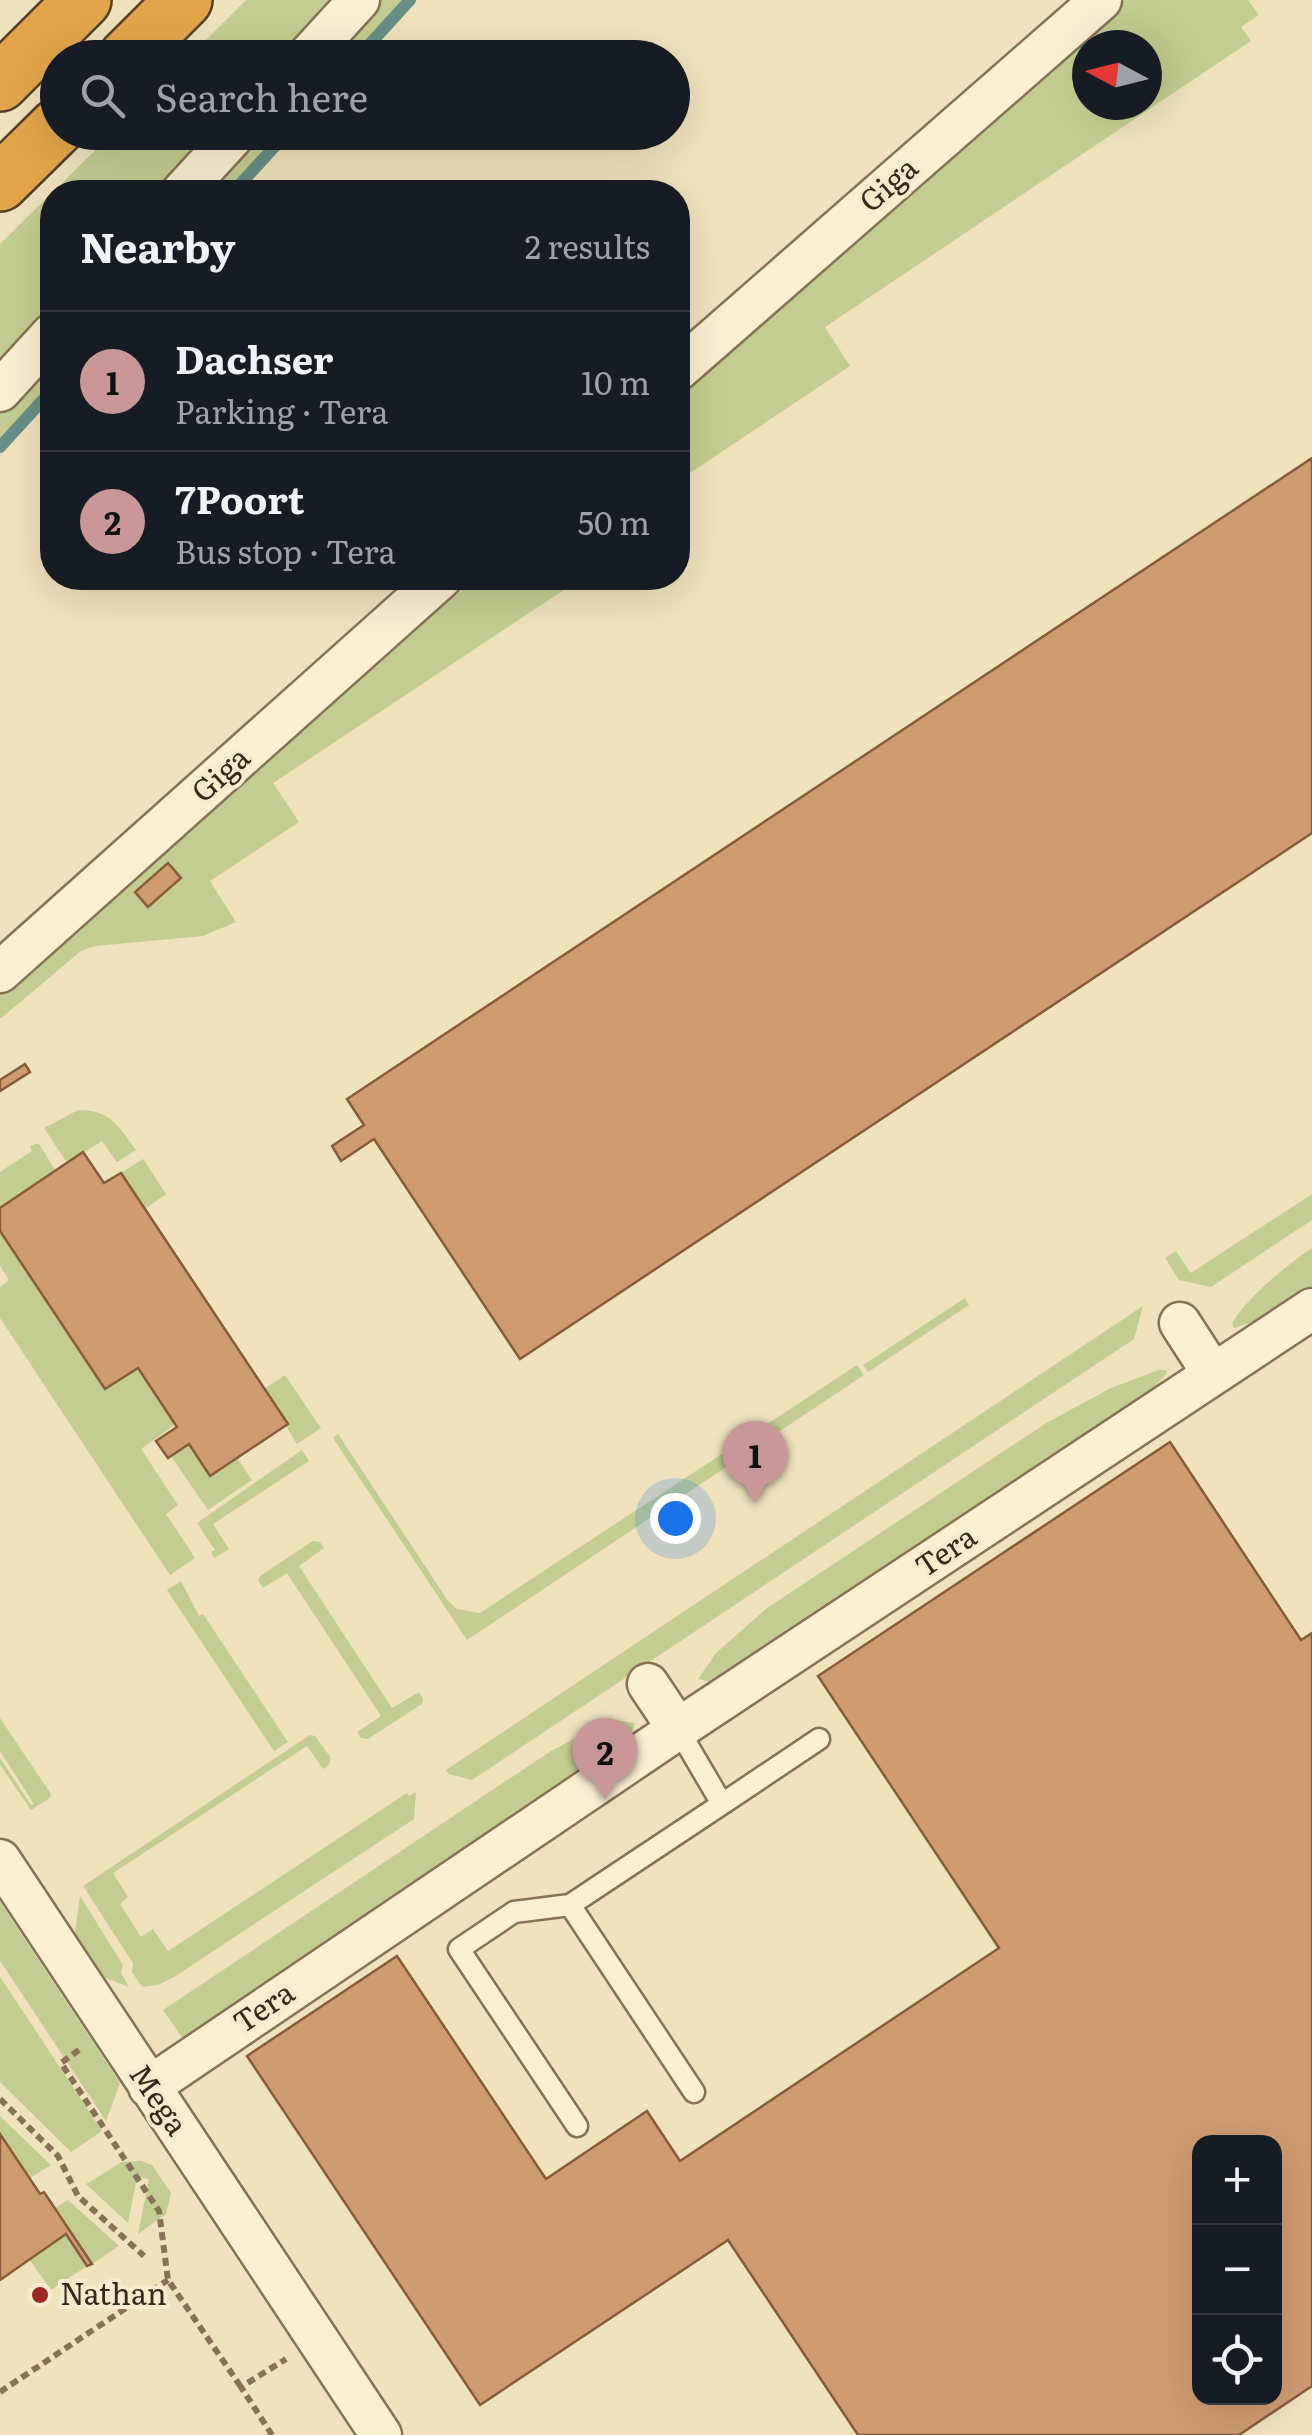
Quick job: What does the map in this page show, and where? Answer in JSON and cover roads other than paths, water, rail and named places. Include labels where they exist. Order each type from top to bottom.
[{"type":"highway","points":[[43,40],[83,0]]},
{"type":"highway","points":[[144,40],[184,0]]},
{"type":"highway","points":[[0,82],[40,42]]},
{"type":"highway","points":[[0,184],[40,144]]},
{"type":"street","points":[[322,40],[359,0]]},
{"type":"street","name":"Giga","points":[[690,360],[1102,0]]},
{"type":"street","points":[[193,180],[221,150]]},
{"type":"street","points":[[0,391],[40,347]]},
{"type":"street","name":"Giga","points":[[0,972],[429,590]]},
{"type":"street","name":"Tera","points":[[149,2087],[678,1729],[1312,1308]]},
{"type":"street","points":[[1180,1323],[1214,1374]]},
{"type":"street","points":[[648,1684],[678,1729]]},
{"type":"street","name":"Mega","points":[[0,1860],[380,2435]]},
{"type":"lane","points":[[678,1729],[722,1804]]},
{"type":"lane","points":[[577,2126],[458,1949],[514,1912],[570,1905],[820,1739]]},
{"type":"lane","points":[[570,1905],[694,2092]]},
{"type":"waterway","points":[[373,40],[410,0]]},
{"type":"waterway","points":[[244,180],[272,150]]},
{"type":"waterway","points":[[0,447],[40,403]]},
{"type":"place","name":"Dachser","points":[[755,1503]]},
{"type":"place","name":"7Poort","points":[[605,1800]]},
{"type":"place","name":"Nathan","points":[[40,2295]]}]
